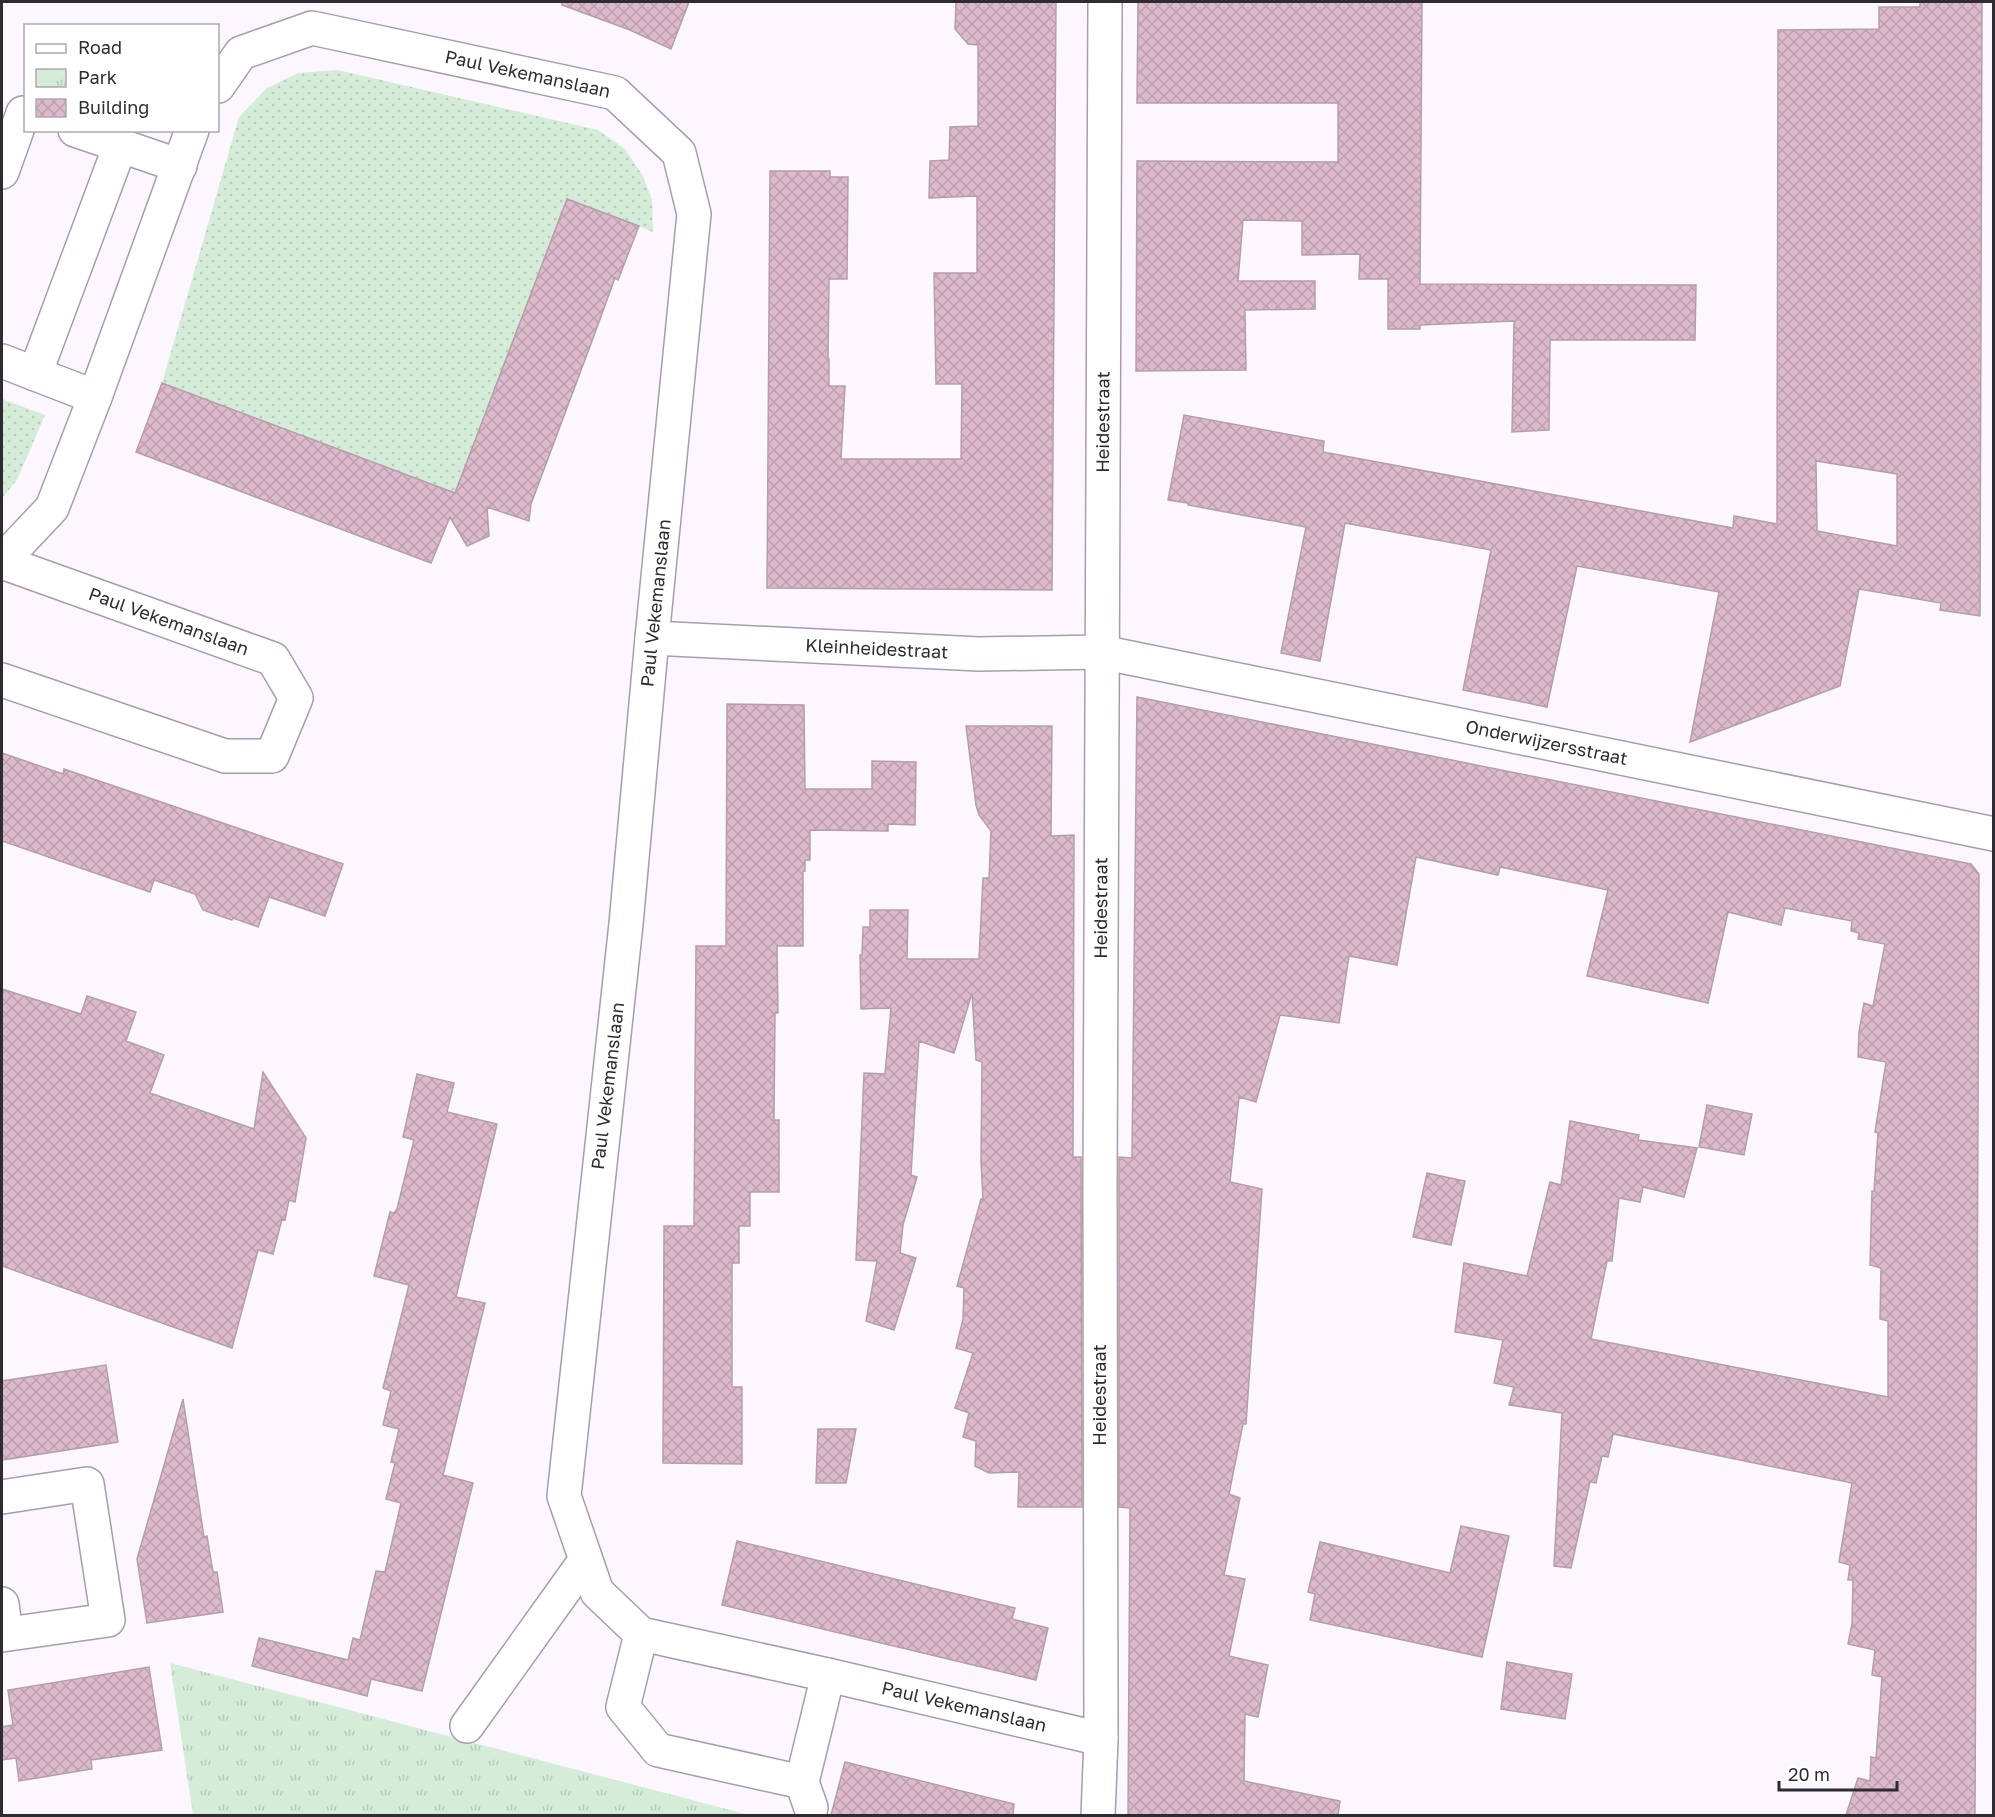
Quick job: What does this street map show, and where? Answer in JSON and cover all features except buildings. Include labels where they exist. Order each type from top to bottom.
[{"type":"street","name":"Heidestraat","points":[[1098,1815],[1101,1738],[1101,652],[1105,2]]},
{"type":"street","name":"Paul Vekemanslaan","points":[[219,85],[241,53],[312,27],[615,93],[679,153],[694,214],[626,924],[564,1496],[597,1592],[641,1634],[1101,1738]]},
{"type":"street","points":[[2,172],[24,113]]},
{"type":"street","points":[[81,132],[180,166]]},
{"type":"street","name":"Paul Vekemanslaan","points":[[2,680],[225,756],[272,756],[296,698],[273,659],[2,562],[52,508],[191,132]]},
{"type":"street","points":[[35,374],[120,146]]},
{"type":"street","points":[[2,361],[95,397]]},
{"type":"street","name":"Kleinheidestraat","points":[[652,638],[979,654],[1101,652]]},
{"type":"street","name":"Onderwijzersstraat","points":[[1101,652],[1994,834]]},
{"type":"street","points":[[2,1497],[87,1484],[108,1620],[3,1624]]},
{"type":"street","points":[[467,1726],[585,1561]]},
{"type":"street","points":[[641,1634],[623,1707],[658,1750],[807,1795],[828,1675]]},
{"type":"green space","points":[[338,70],[598,130],[625,149],[643,176],[652,200],[653,232],[567,199],[455,493],[162,383],[239,117],[267,88],[298,73]]},
{"type":"green space","points":[[2,399],[45,415],[17,480],[2,498]]},
{"type":"green space","points":[[170,1663],[749,1815],[193,1815]]}]
